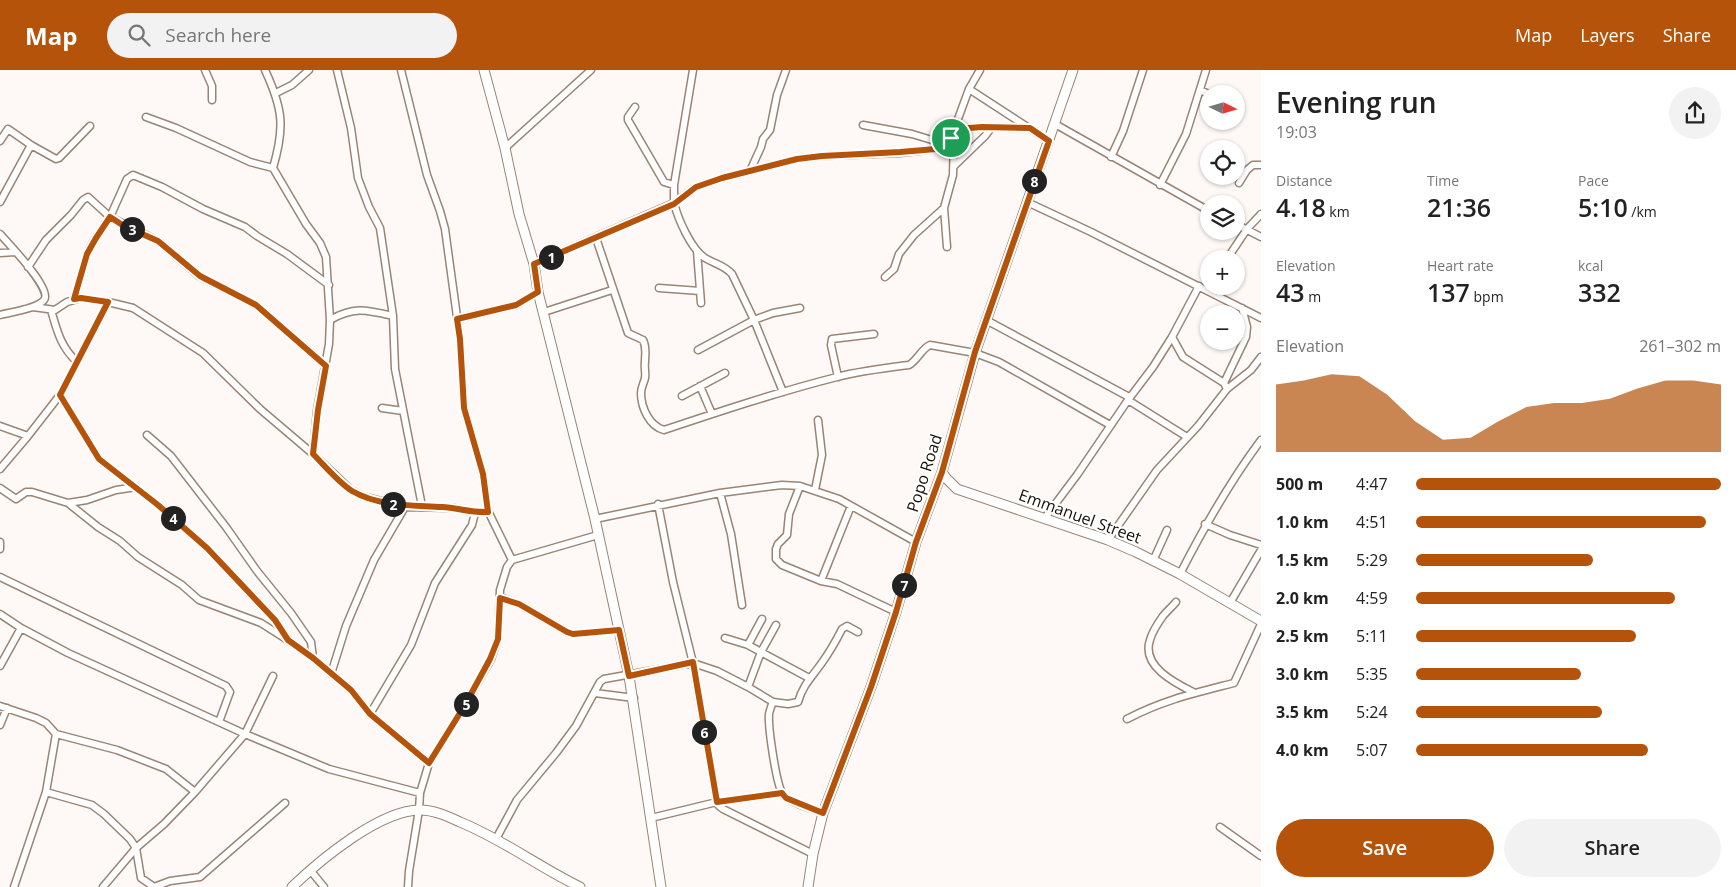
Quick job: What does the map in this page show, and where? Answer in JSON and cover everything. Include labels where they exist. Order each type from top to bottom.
[{"type":"main road","points":[[484,70],[505,148],[519,214],[534,264],[538,292],[595,519],[634,698],[661,887]]},
{"type":"main road","name":"Popo Road","points":[[808,887],[813,854],[823,813],[871,687],[896,612],[916,542],[942,472],[975,352],[1073,70]]},
{"type":"main road","name":"Emmanuel Street","points":[[942,472],[957,488],[1108,540],[1153,561],[1180,574],[1261,623]]},
{"type":"main road","points":[[933,497],[942,490],[957,488]]},
{"type":"main road","points":[[292,887],[343,844],[370,827],[400,814],[419,810],[448,816],[496,839],[576,886]]},
{"type":"street","points":[[205,70],[212,86],[212,100]]},
{"type":"street","points":[[265,70],[276,93],[280,114],[281,132],[273,168]]},
{"type":"street","points":[[276,93],[292,85],[309,70]]},
{"type":"street","points":[[337,70],[351,128],[358,178],[369,207],[376,217],[380,228],[393,316],[395,369],[422,506]]},
{"type":"street","points":[[401,70],[427,175],[445,229],[460,339],[464,408],[483,474],[488,512],[512,560]]},
{"type":"street","points":[[505,148],[591,70]]},
{"type":"street","points":[[693,70],[674,185],[674,204],[677,215],[697,251],[726,268],[732,274],[754,320],[783,392]]},
{"type":"street","points":[[750,171],[763,139],[770,130],[777,95],[786,70]]},
{"type":"street","points":[[534,264],[674,204],[696,187],[722,178],[797,159],[936,149],[951,138],[956,129],[969,89],[980,70]]},
{"type":"street","points":[[1111,157],[1124,131],[1144,70]]},
{"type":"street","points":[[1202,85],[1206,70]]},
{"type":"street","points":[[969,89],[1049,141]]},
{"type":"street","points":[[1160,185],[1186,134],[1200,90]]},
{"type":"street","points":[[635,107],[628,120],[664,182],[674,185]]},
{"type":"street","points":[[146,117],[176,128],[250,162],[273,168],[306,224],[320,243],[326,257],[330,320],[329,344],[313,454]]},
{"type":"street","points":[[1055,124],[1200,206]]},
{"type":"street","points":[[863,125],[912,134],[945,144]]},
{"type":"street","points":[[0,141],[8,129],[56,159],[90,126]]},
{"type":"street","points":[[954,166],[991,128]]},
{"type":"street","points":[[956,129],[1030,128]]},
{"type":"street","points":[[947,247],[944,208],[954,166],[954,141],[951,138]]},
{"type":"street","points":[[0,202],[31,145]]},
{"type":"street","points":[[1245,174],[1253,165],[1261,165]]},
{"type":"street","points":[[74,299],[87,254],[110,217],[127,179],[133,175],[141,177],[226,220],[245,227],[287,254],[329,286]]},
{"type":"street","points":[[28,267],[46,240],[88,197],[110,217],[124,226],[158,241],[200,276],[256,305],[326,366]]},
{"type":"street","points":[[1027,202],[1200,285]]},
{"type":"street","points":[[885,277],[894,269],[899,254],[914,235],[944,208]]},
{"type":"street","points":[[1232,250],[1247,229],[1261,214]]},
{"type":"street","points":[[1247,229],[1261,237]]},
{"type":"street","points":[[0,234],[43,287],[46,297],[43,302],[33,307],[0,315]]},
{"type":"street","points":[[596,238],[628,333],[643,340],[645,344],[647,352],[645,361],[646,376],[641,390],[645,411],[653,425],[664,430],[756,399],[838,376],[909,365],[915,361],[925,347],[930,345],[975,352],[1000,362],[1110,425]]},
{"type":"street","points":[[697,251],[701,303]]},
{"type":"street","points":[[0,253],[15,252]]},
{"type":"street","points":[[659,288],[700,291]]},
{"type":"street","points":[[544,312],[612,290]]},
{"type":"street","points":[[457,319],[516,305],[538,292]]},
{"type":"street","points":[[1044,519],[1153,366],[1200,293]]},
{"type":"street","points":[[1218,295],[1237,305]]},
{"type":"street","points":[[33,307],[55,310],[74,299],[81,298],[133,308],[203,354],[260,409],[313,454],[351,490],[362,496],[405,506],[455,508],[475,513],[488,512]]},
{"type":"street","points":[[1,465],[28,436],[60,395],[108,302]]},
{"type":"street","points":[[698,350],[773,312],[800,308]]},
{"type":"street","points":[[51,310],[60,339],[67,353],[76,362]]},
{"type":"street","points":[[330,320],[340,314],[355,310],[367,310],[393,316]]},
{"type":"street","points":[[1245,310],[1261,318]]},
{"type":"street","points":[[1245,319],[1247,327],[1245,339]]},
{"type":"street","points":[[986,320],[1128,399],[1186,438]]},
{"type":"street","points":[[838,376],[831,345],[832,339],[874,334]]},
{"type":"street","points":[[1172,337],[1183,357],[1225,386]]},
{"type":"street","points":[[1108,540],[1157,470],[1186,438],[1225,386],[1240,350]]},
{"type":"street","points":[[1225,386],[1250,370],[1261,357]]},
{"type":"street","points":[[682,396],[725,373]]},
{"type":"street","points":[[700,386],[712,414]]},
{"type":"street","points":[[60,395],[99,459],[136,487],[207,548],[275,620],[288,640]]},
{"type":"street","points":[[382,408],[403,411]]},
{"type":"street","points":[[815,490],[822,455],[818,420]]},
{"type":"street","points":[[0,426],[28,436]]},
{"type":"street","points":[[147,435],[171,456],[291,613],[311,642],[313,658]]},
{"type":"street","points":[[1180,574],[1205,524],[1237,472],[1261,440]]},
{"type":"street","points":[[595,519],[658,504],[720,493],[782,485],[800,486],[815,490],[851,506],[916,542]]},
{"type":"street","points":[[800,486],[789,514],[787,535],[778,544],[776,549],[776,559],[782,565],[821,581],[837,584],[896,612]]},
{"type":"street","points":[[68,503],[87,500],[116,490],[136,487]]},
{"type":"street","points":[[0,488],[16,499],[26,492],[32,492],[68,503],[98,527],[120,541],[138,557],[182,585],[200,600],[261,623],[288,640],[351,690],[370,714],[429,763]]},
{"type":"street","points":[[720,493],[731,534],[742,605]]},
{"type":"street","points":[[658,504],[673,582],[693,662],[717,802],[723,809],[813,854]]},
{"type":"street","points":[[332,674],[346,626],[374,560],[405,506]]},
{"type":"street","points":[[821,581],[851,506]]},
{"type":"street","points":[[370,714],[411,645],[435,582],[472,525],[475,513]]},
{"type":"street","points":[[1205,524],[1230,535],[1261,545]]},
{"type":"street","points":[[1153,561],[1166,530]]},
{"type":"street","points":[[408,887],[420,793],[429,763],[465,705],[490,659],[498,639],[502,578],[507,567],[512,560],[598,535]]},
{"type":"street","points":[[0,542],[0,549]]},
{"type":"street","points":[[1230,603],[1261,550]]},
{"type":"street","points":[[0,577],[226,686],[230,692],[220,722]]},
{"type":"street","points":[[500,598],[519,604],[573,634],[619,630]]},
{"type":"street","points":[[1176,602],[1165,614],[1152,635],[1149,642],[1149,652],[1159,671],[1193,692]]},
{"type":"street","points":[[0,614],[21,628],[68,653],[245,734],[329,770],[420,793]]},
{"type":"street","points":[[748,645],[762,620]]},
{"type":"street","points":[[1127,720],[1158,705],[1193,692],[1234,683],[1261,623]]},
{"type":"street","points":[[748,687],[761,652],[776,625]]},
{"type":"street","points":[[496,839],[517,800],[576,726],[600,682],[604,679],[629,676],[693,662],[717,671],[773,702],[788,704],[798,702],[809,678],[826,658],[842,629],[848,626],[858,632]]},
{"type":"street","points":[[0,666],[21,628]]},
{"type":"street","points":[[725,638],[748,645],[809,678]]},
{"type":"street","points":[[103,887],[136,848],[164,824],[196,792],[245,734],[274,676]]},
{"type":"street","points":[[595,693],[634,698]]},
{"type":"street","points":[[773,702],[769,712],[770,728],[778,781],[782,793],[786,798],[823,813]]},
{"type":"street","points":[[0,725],[3,707],[36,718],[46,723],[56,734],[117,750],[166,769],[196,792]]},
{"type":"street","points":[[14,887],[46,792],[56,734]]},
{"type":"street","points":[[46,792],[92,805],[104,814],[136,848],[141,878],[154,887],[170,881],[200,877],[286,803]]},
{"type":"street","points":[[651,818],[717,802],[782,793]]},
{"type":"street","points":[[1220,827],[1261,856]]},
{"type":"street","points":[[310,870],[324,887]]},
{"type":"route","points":[[982,127],[1030,128],[1049,141],[975,352],[942,472],[916,542],[896,612],[871,687],[823,813],[786,798],[782,793],[717,802],[693,662],[629,676],[619,630],[573,634],[519,604],[500,598],[498,639],[490,659],[465,705],[429,763],[370,714],[351,690],[288,640],[275,620],[207,548],[158,505],[99,459],[60,395],[108,302],[94,299],[74,299],[87,254],[110,217],[124,226],[158,241],[200,276],[256,305],[326,366],[313,454],[351,490],[362,496],[405,506],[455,508],[475,513],[488,512],[483,474],[464,408],[457,319],[516,305],[538,292],[534,264],[674,204],[696,187],[722,178],[797,159],[936,149],[951,138],[956,129],[982,127]]}]
